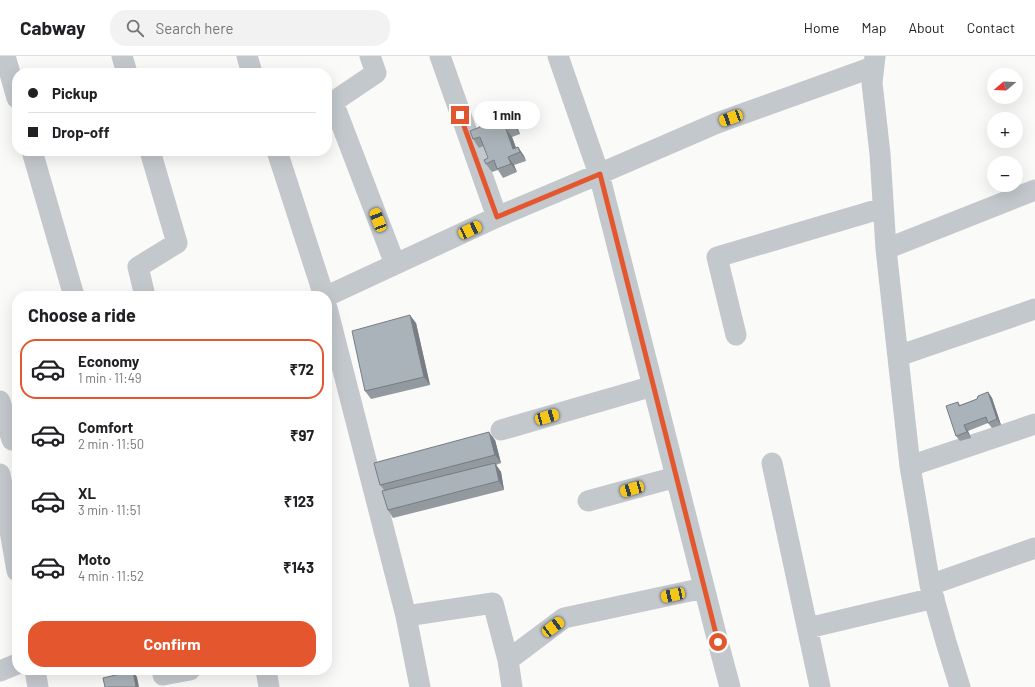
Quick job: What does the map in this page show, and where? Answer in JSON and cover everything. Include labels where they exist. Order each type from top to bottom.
[{"type":"street","points":[[5,56],[12,80]]},
{"type":"street","points":[[122,56],[126,68]]},
{"type":"street","points":[[247,56],[251,68]]},
{"type":"street","points":[[370,56],[376,73],[333,102],[395,264]]},
{"type":"street","points":[[440,56],[497,217]]},
{"type":"street","points":[[558,56],[600,174],[730,687]]},
{"type":"street","points":[[332,293],[497,217],[716,123],[874,61],[872,83],[880,154],[886,249],[910,466],[932,592],[960,687]]},
{"type":"street","points":[[33,156],[73,291]]},
{"type":"street","points":[[144,291],[138,267],[177,243],[151,156]]},
{"type":"street","points":[[279,156],[323,291]]},
{"type":"street","points":[[886,249],[1035,190]]},
{"type":"street","points":[[736,335],[717,257],[883,208]]},
{"type":"street","points":[[898,356],[1035,309]]},
{"type":"street","points":[[332,327],[406,616],[420,687]]},
{"type":"street","points":[[502,430],[653,386]]},
{"type":"street","points":[[0,401],[10,441]]},
{"type":"street","points":[[910,466],[1035,424]]},
{"type":"street","points":[[772,463],[820,687]]},
{"type":"street","points":[[0,474],[12,542]]},
{"type":"street","points":[[588,501],[676,477]]},
{"type":"street","points":[[808,628],[932,592],[1035,548]]},
{"type":"street","points":[[508,660],[564,618],[704,588]]},
{"type":"street","points":[[406,616],[493,603],[508,660],[512,687]]},
{"type":"street","points":[[0,671],[12,666]]},
{"type":"street","points":[[35,675],[38,687]]},
{"type":"street","points":[[267,675],[269,687]]},
{"type":"building","points":[[495,109],[500,120],[510,116],[514,126],[506,129],[513,149],[518,147],[520,152],[508,157],[511,164],[497,169],[494,160],[486,164],[484,160],[488,158],[480,137],[473,139],[470,131],[480,127],[476,116]]},
{"type":"building","points":[[410,315],[424,377],[365,391],[352,331]]},
{"type":"building","points":[[988,392],[997,419],[988,423],[986,417],[964,425],[967,432],[956,436],[946,406],[958,402],[959,406],[977,399],[978,396]]},
{"type":"building","points":[[489,432],[495,455],[380,485],[374,463]]},
{"type":"building","points":[[495,463],[499,481],[388,510],[382,491]]},
{"type":"building","points":[[116,675],[134,675],[136,687],[105,687],[103,678]]},
{"type":"route","points":[[460,115],[497,217],[600,174],[718,642]]}]
